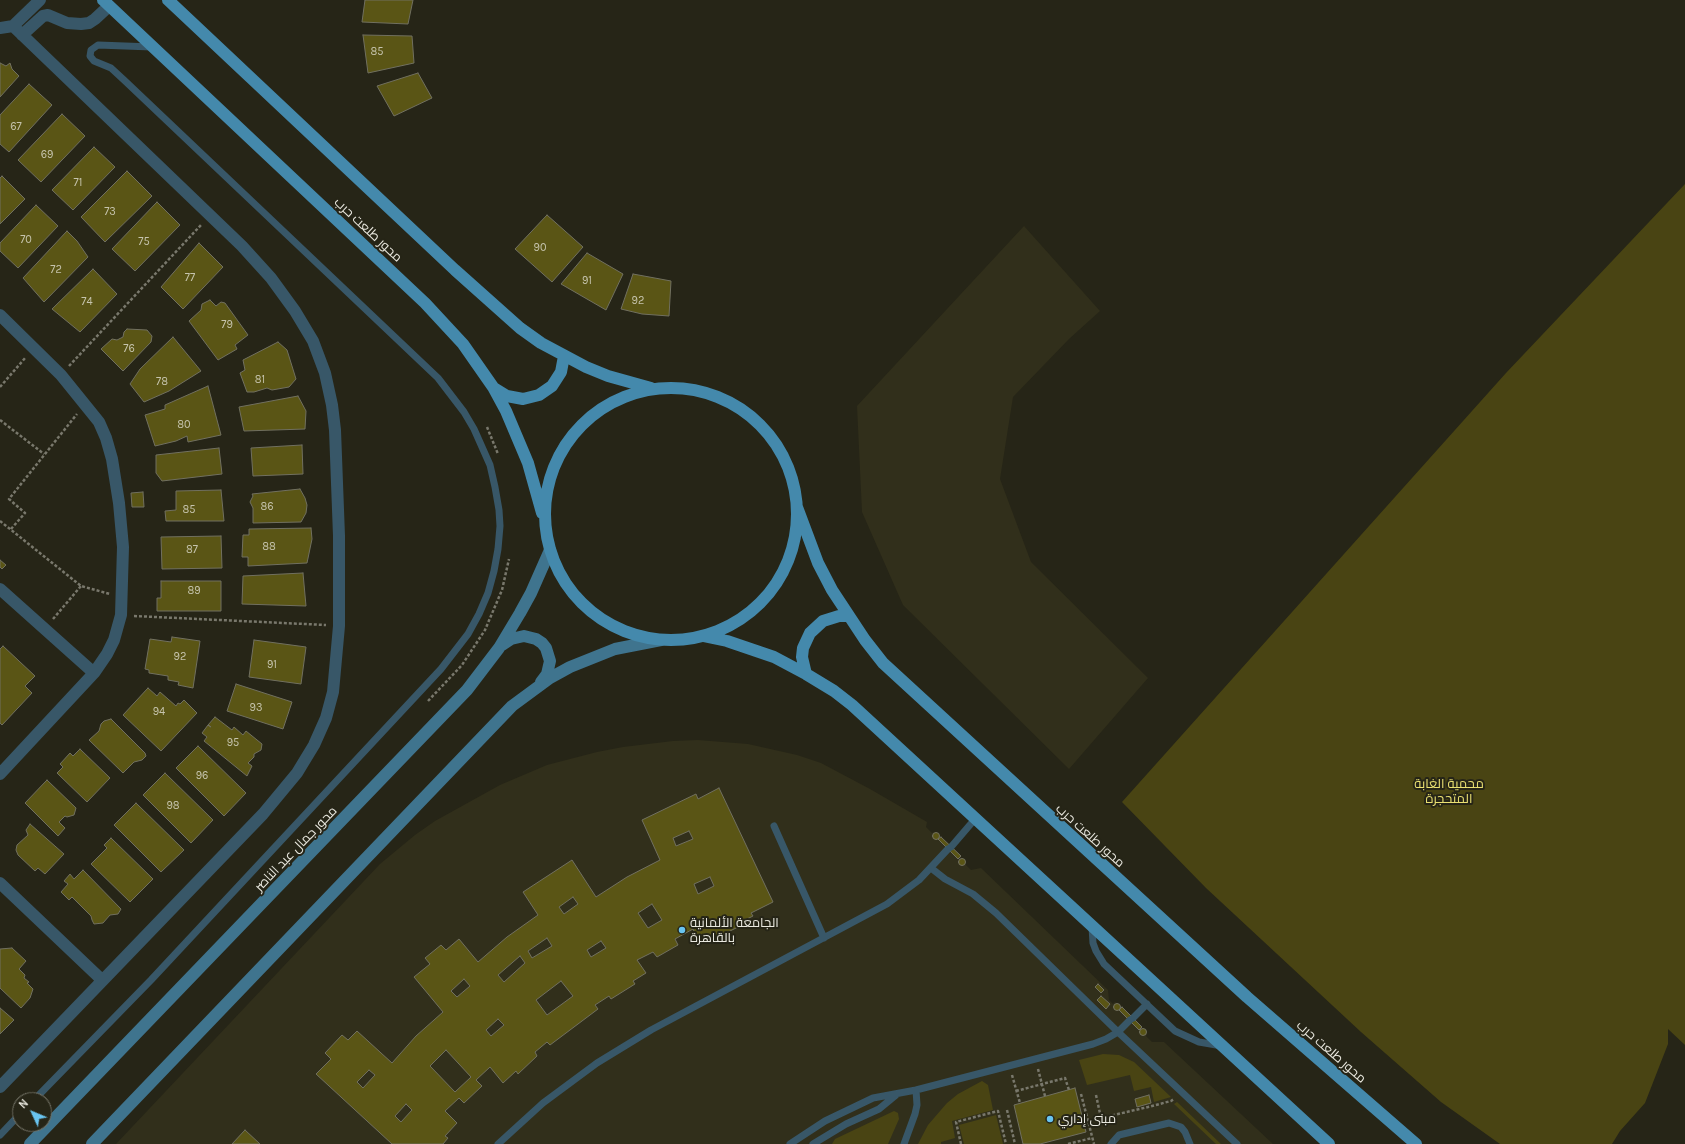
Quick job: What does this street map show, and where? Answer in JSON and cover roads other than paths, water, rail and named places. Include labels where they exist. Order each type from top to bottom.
[{"type":"main road","points":[[168,0],[499,311],[520,328],[564,356],[608,376],[654,389]]},
{"type":"main road","name":"محور طلعت حرب","points":[[106,3],[430,308],[463,344],[493,387],[518,437],[528,463],[546,527]]},
{"type":"main road","points":[[493,387],[507,396],[523,399],[539,395],[552,386],[561,372],[564,356]]},
{"type":"main road","points":[[654,389],[688,389],[714,395],[733,404],[750,415],[766,430],[788,465],[794,486],[797,507],[797,529],[792,550],[784,570],[772,589],[757,606],[741,619],[723,629],[703,636],[682,640],[661,640],[641,637],[621,630],[602,620],[585,606],[571,590],[559,572],[550,550],[546,527],[546,504],[550,481],[558,460],[570,440],[583,424],[599,411],[616,401],[654,389]]},
{"type":"main road","name":"محور طلعت حرب","points":[[797,507],[818,563],[848,616],[884,663],[1247,997],[1416,1144]]},
{"type":"main road","name":"محور جمال عبد الناصر","points":[[30,1144],[449,710],[484,669],[499,648],[531,593],[550,550]]},
{"type":"main road","points":[[806,674],[803,661],[803,648],[810,633],[823,621],[839,616],[848,616]]},
{"type":"main road","points":[[499,648],[511,639],[524,636],[536,639],[542,643],[548,654],[549,668],[544,680],[538,686]]},
{"type":"main road","points":[[703,636],[751,648],[774,657],[834,691],[852,705],[1329,1144]]},
{"type":"main road","points":[[92,1144],[512,706],[538,686],[570,666],[614,649],[661,640]]},
{"type":"street","points":[[0,28],[13,26],[40,0]]},
{"type":"street","points":[[22,35],[38,18],[48,15],[67,23],[89,23],[95,19],[106,3]]},
{"type":"street","points":[[0,1086],[264,814],[297,773],[314,745],[326,718],[333,692],[340,626],[339,536],[335,430],[332,405],[325,373],[313,341],[295,311],[275,284],[242,246],[13,26]]},
{"type":"street","points":[[0,315],[61,375],[99,422],[106,438],[112,459],[119,503],[123,546],[121,615],[114,640],[94,673],[0,774]]},
{"type":"street","points":[[0,589],[94,673]]},
{"type":"street","points":[[0,883],[102,980]]},
{"type":"lane","points":[[42,1092],[167,963],[442,670],[468,634],[479,614],[494,571],[498,549],[500,526],[495,487],[490,465],[474,429],[464,412],[438,378],[124,80],[110,68],[94,61],[90,56],[91,50],[98,45],[152,47]]},
{"type":"lane","points":[[498,1144],[532,1112],[565,1086],[624,1046],[887,904],[907,890],[931,868],[976,819]]},
{"type":"lane","points":[[774,826],[824,938]]},
{"type":"lane","points":[[931,868],[945,879],[973,894],[996,913],[1118,1032],[1237,1144]]},
{"type":"lane","points":[[1092,927],[1093,943],[1104,964],[1175,1031],[1199,1042],[1222,1046]]},
{"type":"lane","points":[[794,1143],[825,1121],[866,1101],[881,1096],[916,1090],[1100,1042],[1118,1032],[1147,1004]]},
{"type":"lane","points":[[904,1144],[917,1105],[916,1090]]},
{"type":"lane","points":[[813,1144],[846,1124],[879,1109],[896,1094]]},
{"type":"lane","points":[[0,1135],[12,1122]]},
{"type":"lane","points":[[1111,1144],[1119,1134],[1169,1123],[1181,1128],[1185,1132],[1190,1144]]},
{"type":"place","name":"الجامعة الألمانية بالقاهرة","points":[[682,930]]},
{"type":"place","name":"مبنى إداري","points":[[1050,1119]]},
{"type":"park label","name":"محمية الغابة المتحجرة","points":[[1449,792]]}]
